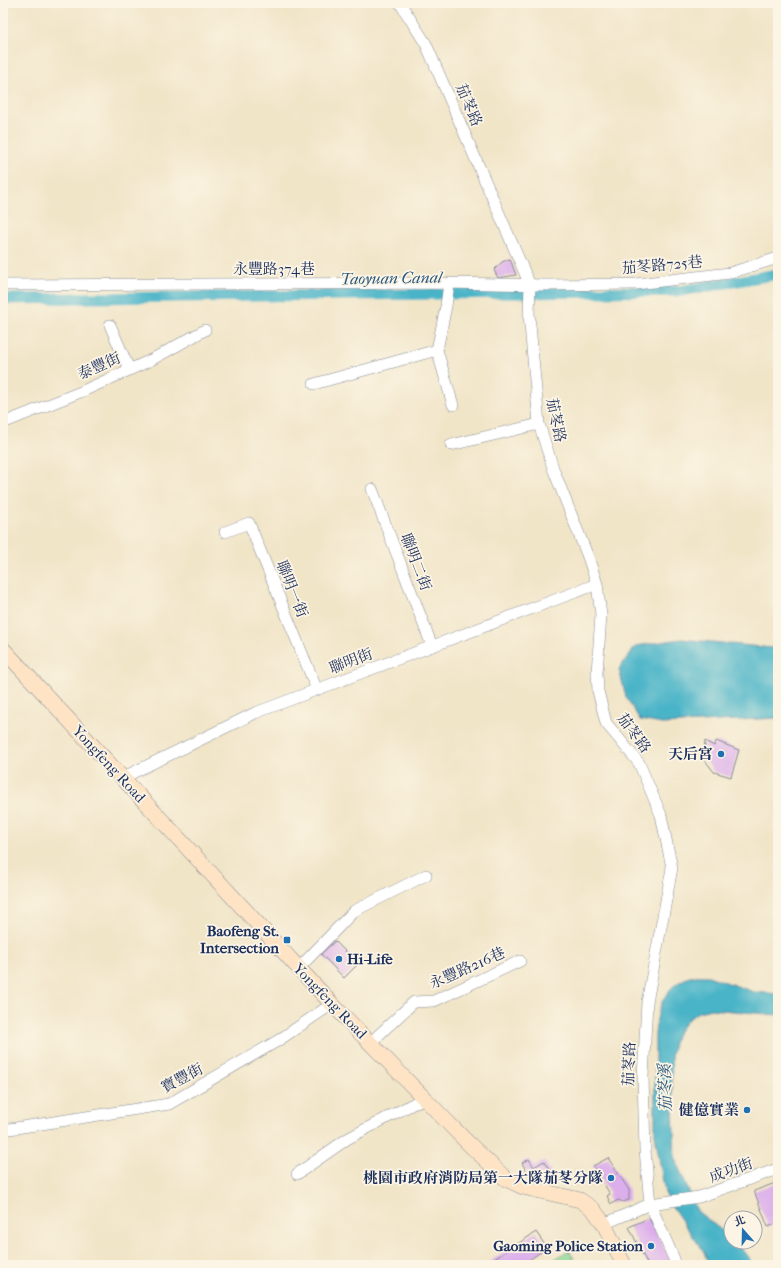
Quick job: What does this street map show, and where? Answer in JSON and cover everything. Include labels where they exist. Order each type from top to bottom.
[{"type":"street","name":"茄苳路","points":[[400,3],[426,44],[530,287],[530,308],[539,424],[554,471],[597,584],[601,615],[597,672],[598,691],[606,723],[639,763],[661,816],[672,868],[647,1010],[642,1077],[645,1150],[650,1204],[674,1259]]},
{"type":"street","name":"茄苳路725巷","points":[[545,285],[636,284],[686,279],[730,273],[778,258]]},
{"type":"street","name":"永豐路374巷","points":[[3,285],[530,287],[545,285]]},
{"type":"street","points":[[448,286],[446,306],[437,350],[453,405]]},
{"type":"street","points":[[110,325],[129,369]]},
{"type":"street","name":"泰豐街","points":[[3,423],[151,360],[205,330]]},
{"type":"street","points":[[314,384],[437,350]]},
{"type":"street","points":[[451,445],[539,424]]},
{"type":"street","name":"聯明二街","points":[[372,489],[432,646]]},
{"type":"street","name":"聯明一街","points":[[225,532],[249,523],[317,690]]},
{"type":"street","name":"聯明街","points":[[122,778],[254,713],[597,584]]},
{"type":"street","name":"Yongfeng Road","points":[[3,649],[332,1004],[424,1098],[506,1179],[523,1186],[580,1200],[593,1209],[604,1224],[624,1265]]},
{"type":"street","points":[[299,968],[354,910],[426,875]]},
{"type":"street","name":"永豐路216巷","points":[[370,1043],[414,1002],[434,1001],[520,961]]},
{"type":"street","name":"寶豐街","points":[[3,1130],[169,1104],[279,1040],[332,1004]]},
{"type":"street","points":[[297,1174],[347,1139],[424,1098]]},
{"type":"street","name":"成功街","points":[[650,1204],[694,1198],[778,1168]]},
{"type":"street","points":[[604,1224],[650,1204]]},
{"type":"green space","points":[[569,1250],[574,1259],[565,1264],[567,1265],[546,1265]]},
{"type":"water","points":[[681,639],[772,648],[778,651],[778,718],[662,724],[640,720],[626,697],[619,669],[636,646]]},
{"type":"water","name":"茄苳溪","points":[[692,976],[708,976],[754,992],[778,994],[778,1015],[711,1009],[698,1012],[687,1020],[676,1035],[671,1055],[675,1159],[697,1211],[723,1232],[723,1250],[742,1250],[754,1265],[709,1265],[704,1252],[673,1208],[665,1193],[655,1134],[656,1026],[663,1000],[673,986]]},
{"type":"building","points":[[510,259],[516,275],[498,278],[494,270],[502,262]]},
{"type":"building","name":"天后宮","points":[[705,741],[714,746],[716,741],[739,750],[731,777],[714,772],[704,759]]},
{"type":"building","name":"Hi-Life","points":[[335,941],[358,964],[344,978],[321,954]]},
{"type":"building","name":"桃園市政府消防局第一大隊茄苳分隊","points":[[608,1158],[629,1190],[629,1200],[623,1202],[618,1200],[611,1204],[607,1196],[610,1194],[593,1166]]},
{"type":"building","points":[[529,1159],[534,1167],[544,1161],[556,1180],[551,1182],[543,1181],[542,1178],[537,1180],[530,1177],[522,1163]]},
{"type":"building","points":[[778,1182],[778,1200],[776,1200],[778,1206],[778,1223],[768,1227],[763,1210],[761,1210],[754,1191]]},
{"type":"building","name":"Gaoming Police Station","points":[[649,1218],[673,1265],[648,1265],[629,1227]]},
{"type":"building","points":[[536,1232],[547,1248],[521,1265],[485,1265]]},
{"type":"waterway","name":"Taoyuan Canal","points":[[3,299],[680,291],[778,274]]},
{"type":"place","name":"天后宮","points":[[721,754]]},
{"type":"place","name":"Baofeng St. Intersection","points":[[287,940]]},
{"type":"place","name":"Hi-Life","points":[[339,959]]},
{"type":"place","name":"健億實業","points":[[747,1110]]},
{"type":"place","name":"桃園市政府消防局第一大隊茄苳分隊","points":[[611,1178]]},
{"type":"place","name":"Gaoming Police Station","points":[[651,1246]]}]
